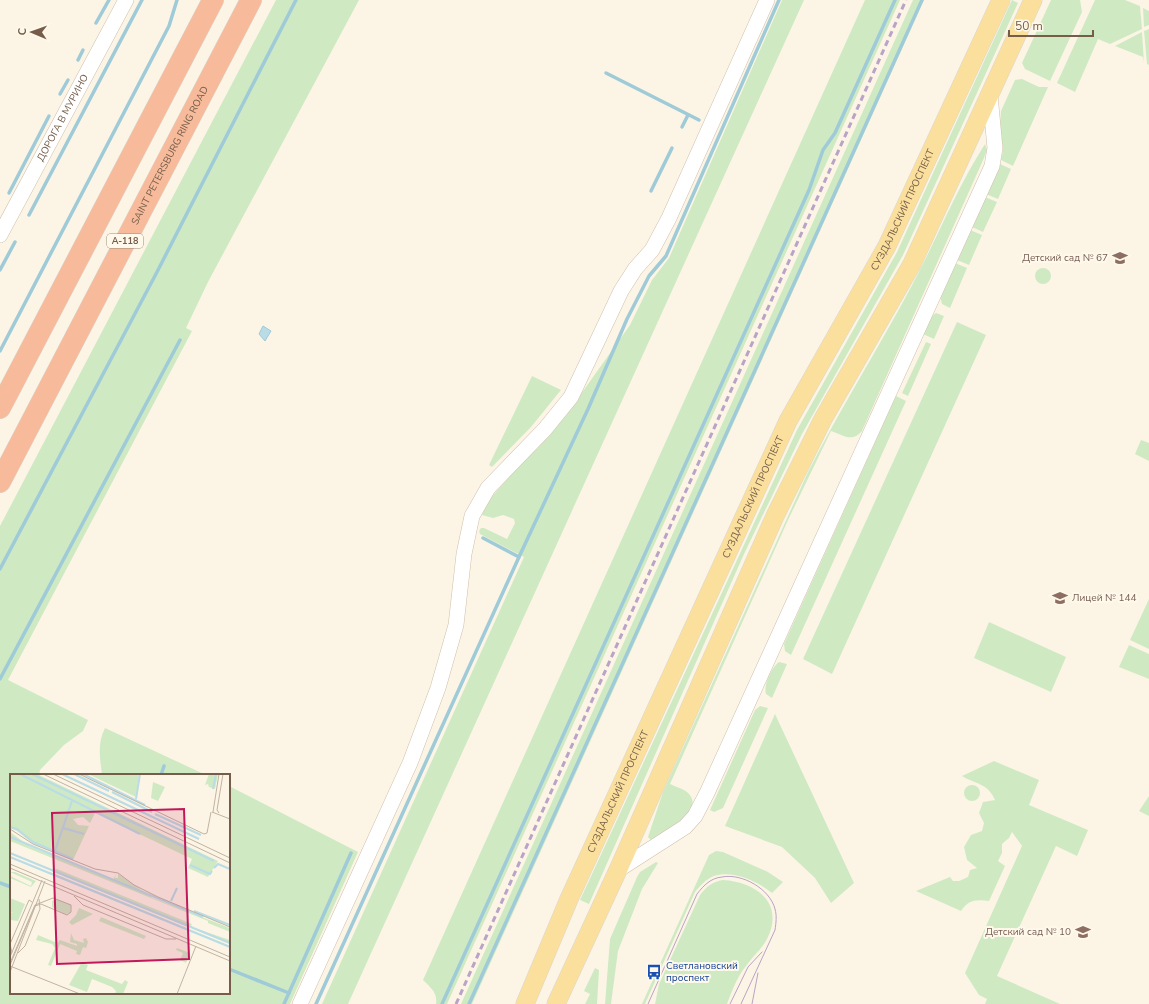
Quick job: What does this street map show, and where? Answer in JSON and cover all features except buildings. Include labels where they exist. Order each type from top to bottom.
[{"type":"highway","name":"А-118","points":[[0,408],[213,0]]},
{"type":"highway","name":"SAINT PETERSBURG RING ROAD","points":[[0,482],[251,0]]},
{"type":"main road","name":"СУЗДАЛЬСКИЙ ПРОСПЕКТ","points":[[525,1004],[569,898],[788,421],[887,246],[1001,0]]},
{"type":"main road","points":[[556,1004],[618,870],[775,516],[823,419],[912,264],[1033,0]]},
{"type":"street","name":"ДОРОГА В МУРИНО","points":[[0,235],[126,0]]},
{"type":"street","points":[[300,1004],[410,763],[438,688],[456,625],[464,554],[472,516],[488,488],[545,429],[571,396],[621,290],[652,250],[669,218],[767,0]]},
{"type":"street","points":[[618,870],[685,827],[695,816],[707,793],[992,166],[995,148],[990,95]]},
{"type":"green space","points":[[276,0],[359,0],[208,282],[186,328],[192,331],[8,680],[88,720],[83,731],[64,745],[40,770],[39,774],[10,774],[10,994],[230,994],[230,787],[358,852],[290,1004],[0,1004],[0,526]]},
{"type":"green space","points":[[782,0],[804,0],[348,1004],[322,1004],[524,557],[480,534],[479,531],[481,528],[484,528],[507,539],[515,523],[514,519],[503,515],[493,518],[482,515],[488,501],[576,401],[630,325],[652,280],[669,258]]},
{"type":"green space","points":[[865,0],[900,0],[447,1004],[436,1004],[435,993],[423,980]]},
{"type":"green space","points":[[913,0],[924,0],[472,1004],[461,1004]]},
{"type":"green space","points":[[1012,0],[1018,3],[903,255],[802,434],[744,554],[589,904],[580,900],[797,430],[897,252]]},
{"type":"green space","points":[[1051,0],[1080,0],[1082,12],[1050,81],[1025,69],[1022,63]]},
{"type":"green space","points":[[1095,0],[1125,0],[1140,6],[1142,29],[1110,44],[1098,39],[1075,92],[1057,83]]},
{"type":"green space","points":[[1143,8],[1149,11],[1149,25],[1144,27]]},
{"type":"green space","points":[[1149,29],[1149,65],[1147,64],[1144,31]]},
{"type":"green space","points":[[1142,32],[1144,63],[1143,57],[1115,46]]},
{"type":"green space","points":[[1022,79],[1039,87],[1048,87],[1013,166],[1001,160],[1003,151],[1000,125],[1001,111],[1015,80]]},
{"type":"green space","points":[[985,144],[987,150],[984,158],[862,431],[855,437],[847,437],[831,431],[788,520],[670,784],[683,789],[689,794],[692,801],[692,808],[673,827],[651,840],[648,837],[663,792],[808,472],[911,287],[956,196]]},
{"type":"green space","points":[[1000,164],[1011,169],[998,199],[986,194]]},
{"type":"green space","points":[[985,197],[997,202],[983,232],[972,227]]},
{"type":"green space","points":[[970,230],[982,235],[969,265],[957,260]]},
{"type":"green space","points":[[955,263],[967,268],[950,308],[942,304],[940,296]]},
{"type":"green space","points":[[1040,268],[1046,268],[1051,273],[1049,282],[1046,284],[1040,284],[1035,279],[1035,273]]},
{"type":"green space","points":[[936,313],[944,316],[934,339],[923,334],[932,316]]},
{"type":"green space","points":[[957,322],[986,335],[832,674],[803,659]]},
{"type":"green space","points":[[926,342],[931,344],[908,396],[902,393]]},
{"type":"green space","points":[[532,376],[561,390],[531,427],[492,467],[489,465]]},
{"type":"green space","points":[[896,396],[906,401],[791,655],[785,651],[784,644]]},
{"type":"green space","points":[[1141,440],[1149,443],[1149,461],[1135,454]]},
{"type":"green space","points":[[1149,599],[1149,649],[1130,640]]},
{"type":"green space","points":[[989,622],[1066,657],[1051,692],[974,658]]},
{"type":"green space","points":[[1129,645],[1149,654],[1149,679],[1119,667]]},
{"type":"green space","points":[[779,662],[787,664],[772,698],[766,694],[765,690],[771,672]]},
{"type":"green space","points":[[760,706],[768,708],[723,808],[714,812],[710,810],[755,710]]},
{"type":"green space","points":[[775,714],[854,883],[831,903],[815,878],[782,847],[725,826]]},
{"type":"green space","points":[[105,728],[204,774],[102,774],[100,745]]},
{"type":"green space","points":[[994,761],[1039,780],[1029,805],[1088,830],[1077,856],[1056,846],[997,976],[1060,1004],[985,1004],[987,999],[979,995],[965,973],[1022,846],[1012,832],[1009,838],[1002,844],[1002,853],[998,861],[1005,866],[989,901],[980,900],[970,902],[961,911],[916,891],[950,877],[953,881],[959,881],[968,877],[970,870],[977,868],[967,860],[964,847],[971,835],[982,831],[984,823],[979,813],[983,802],[995,800],[989,790],[985,787],[962,776]]},
{"type":"green space","points":[[969,785],[975,785],[980,790],[978,799],[975,801],[969,801],[964,796],[964,790]]},
{"type":"green space","points":[[1149,796],[1149,816],[1139,811]]},
{"type":"green space","points":[[716,851],[723,852],[768,872],[783,882],[772,893],[759,884],[729,874],[714,876],[703,883],[695,892],[645,1004],[642,1004],[709,855]]},
{"type":"green space","points":[[656,862],[658,863],[642,889],[618,951],[611,1004],[605,1004],[610,939],[637,877],[640,872]]},
{"type":"green space","points":[[723,880],[747,885],[757,890],[770,905],[772,926],[767,939],[740,975],[727,1004],[655,1004],[659,984],[700,895],[710,885]]},
{"type":"green space","points":[[595,968],[599,970],[597,1004],[585,1004],[590,994],[584,991]]},
{"type":"water","points":[[263,326],[271,331],[265,341],[259,334]]},
{"type":"waterway","points":[[96,23],[109,0]]},
{"type":"waterway","points":[[29,215],[142,0]]},
{"type":"waterway","points":[[0,351],[169,26],[177,0]]},
{"type":"waterway","points":[[0,569],[157,272],[296,0]]},
{"type":"waterway","points":[[316,1004],[519,557],[588,409],[627,319],[649,276],[666,256],[779,0]]},
{"type":"waterway","points":[[442,1004],[809,190],[823,150],[835,133],[895,0]]},
{"type":"waterway","points":[[469,1004],[922,0]]},
{"type":"waterway","points":[[78,60],[83,50]]},
{"type":"waterway","points":[[606,73],[699,120]]},
{"type":"waterway","points":[[60,94],[68,80]]},
{"type":"waterway","points":[[682,127],[688,115]]},
{"type":"waterway","points":[[9,193],[49,116]]},
{"type":"waterway","points":[[651,191],[672,148]]},
{"type":"waterway","points":[[0,270],[15,242]]},
{"type":"waterway","points":[[0,679],[180,340]]},
{"type":"waterway","points":[[483,538],[519,557]]},
{"type":"waterway","points":[[161,774],[164,766]]},
{"type":"waterway","points":[[284,1004],[351,853]]},
{"type":"waterway","points":[[0,883],[10,887]]},
{"type":"waterway","points":[[230,969],[289,993]]},
{"type":"tram line","points":[[648,1004],[697,894],[711,880],[730,876],[746,880],[761,889],[772,902],[776,914],[775,930],[741,1004]]},
{"type":"tram line","points":[[730,1004],[748,967],[762,952]]},
{"type":"tram line","points":[[752,1004],[758,973]]},
{"type":"railway","points":[[456,1004],[906,0]]},
{"type":"place","name":"Детский сад № 67","points":[[1120,258]]},
{"type":"place","name":"Лицей № 144","points":[[1060,598]]},
{"type":"place","name":"Детский сад № 10","points":[[1083,932]]},
{"type":"place","name":"Светлановский проспект","points":[[654,972]]}]
